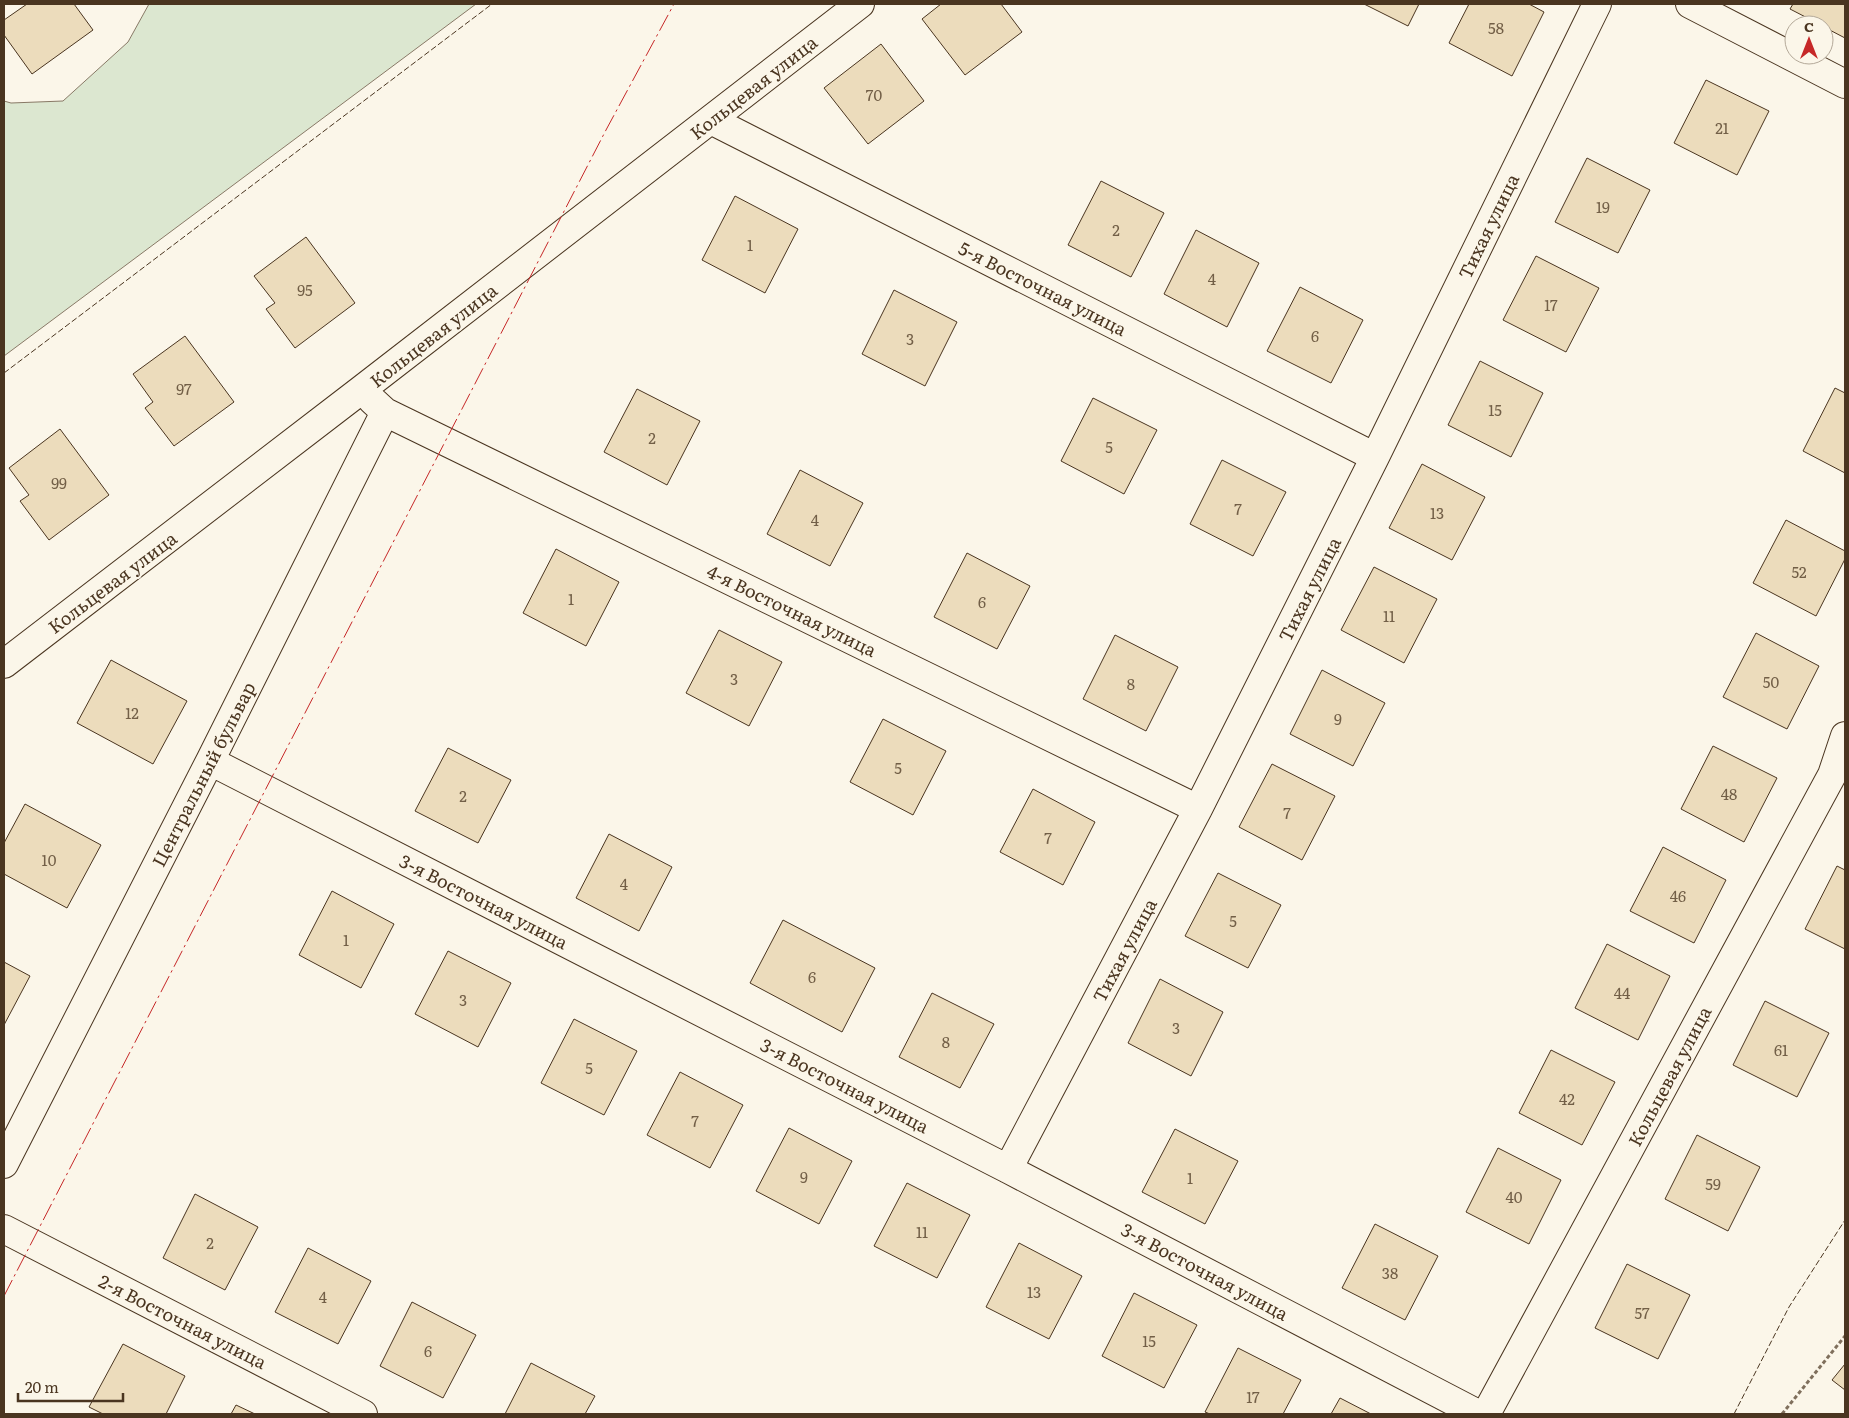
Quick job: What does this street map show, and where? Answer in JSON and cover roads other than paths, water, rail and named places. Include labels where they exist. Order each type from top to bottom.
[{"type":"lane","name":"Кольцевая улица","points":[[4,664],[860,4]]},
{"type":"lane","name":"Тихая улица","points":[[1008,1169],[1198,809],[1375,457],[1597,4]]},
{"type":"lane","points":[[1690,4],[1845,84]]},
{"type":"lane","name":"5-я Восточная улица","points":[[712,120],[1375,457]]},
{"type":"lane","points":[[361,390],[385,412]]},
{"type":"lane","name":"Центральный бульвар","points":[[4,1164],[210,761],[385,412]]},
{"type":"lane","name":"4-я Восточная улица","points":[[385,412],[1198,809]]},
{"type":"lane","name":"Кольцевая улица","points":[[1486,1414],[1832,775],[1845,736]]},
{"type":"lane","name":"3-я Восточная улица","points":[[210,761],[1008,1169],[1478,1414]]},
{"type":"lane","name":"2-я Восточная улица","points":[[4,1229],[363,1414]]}]
